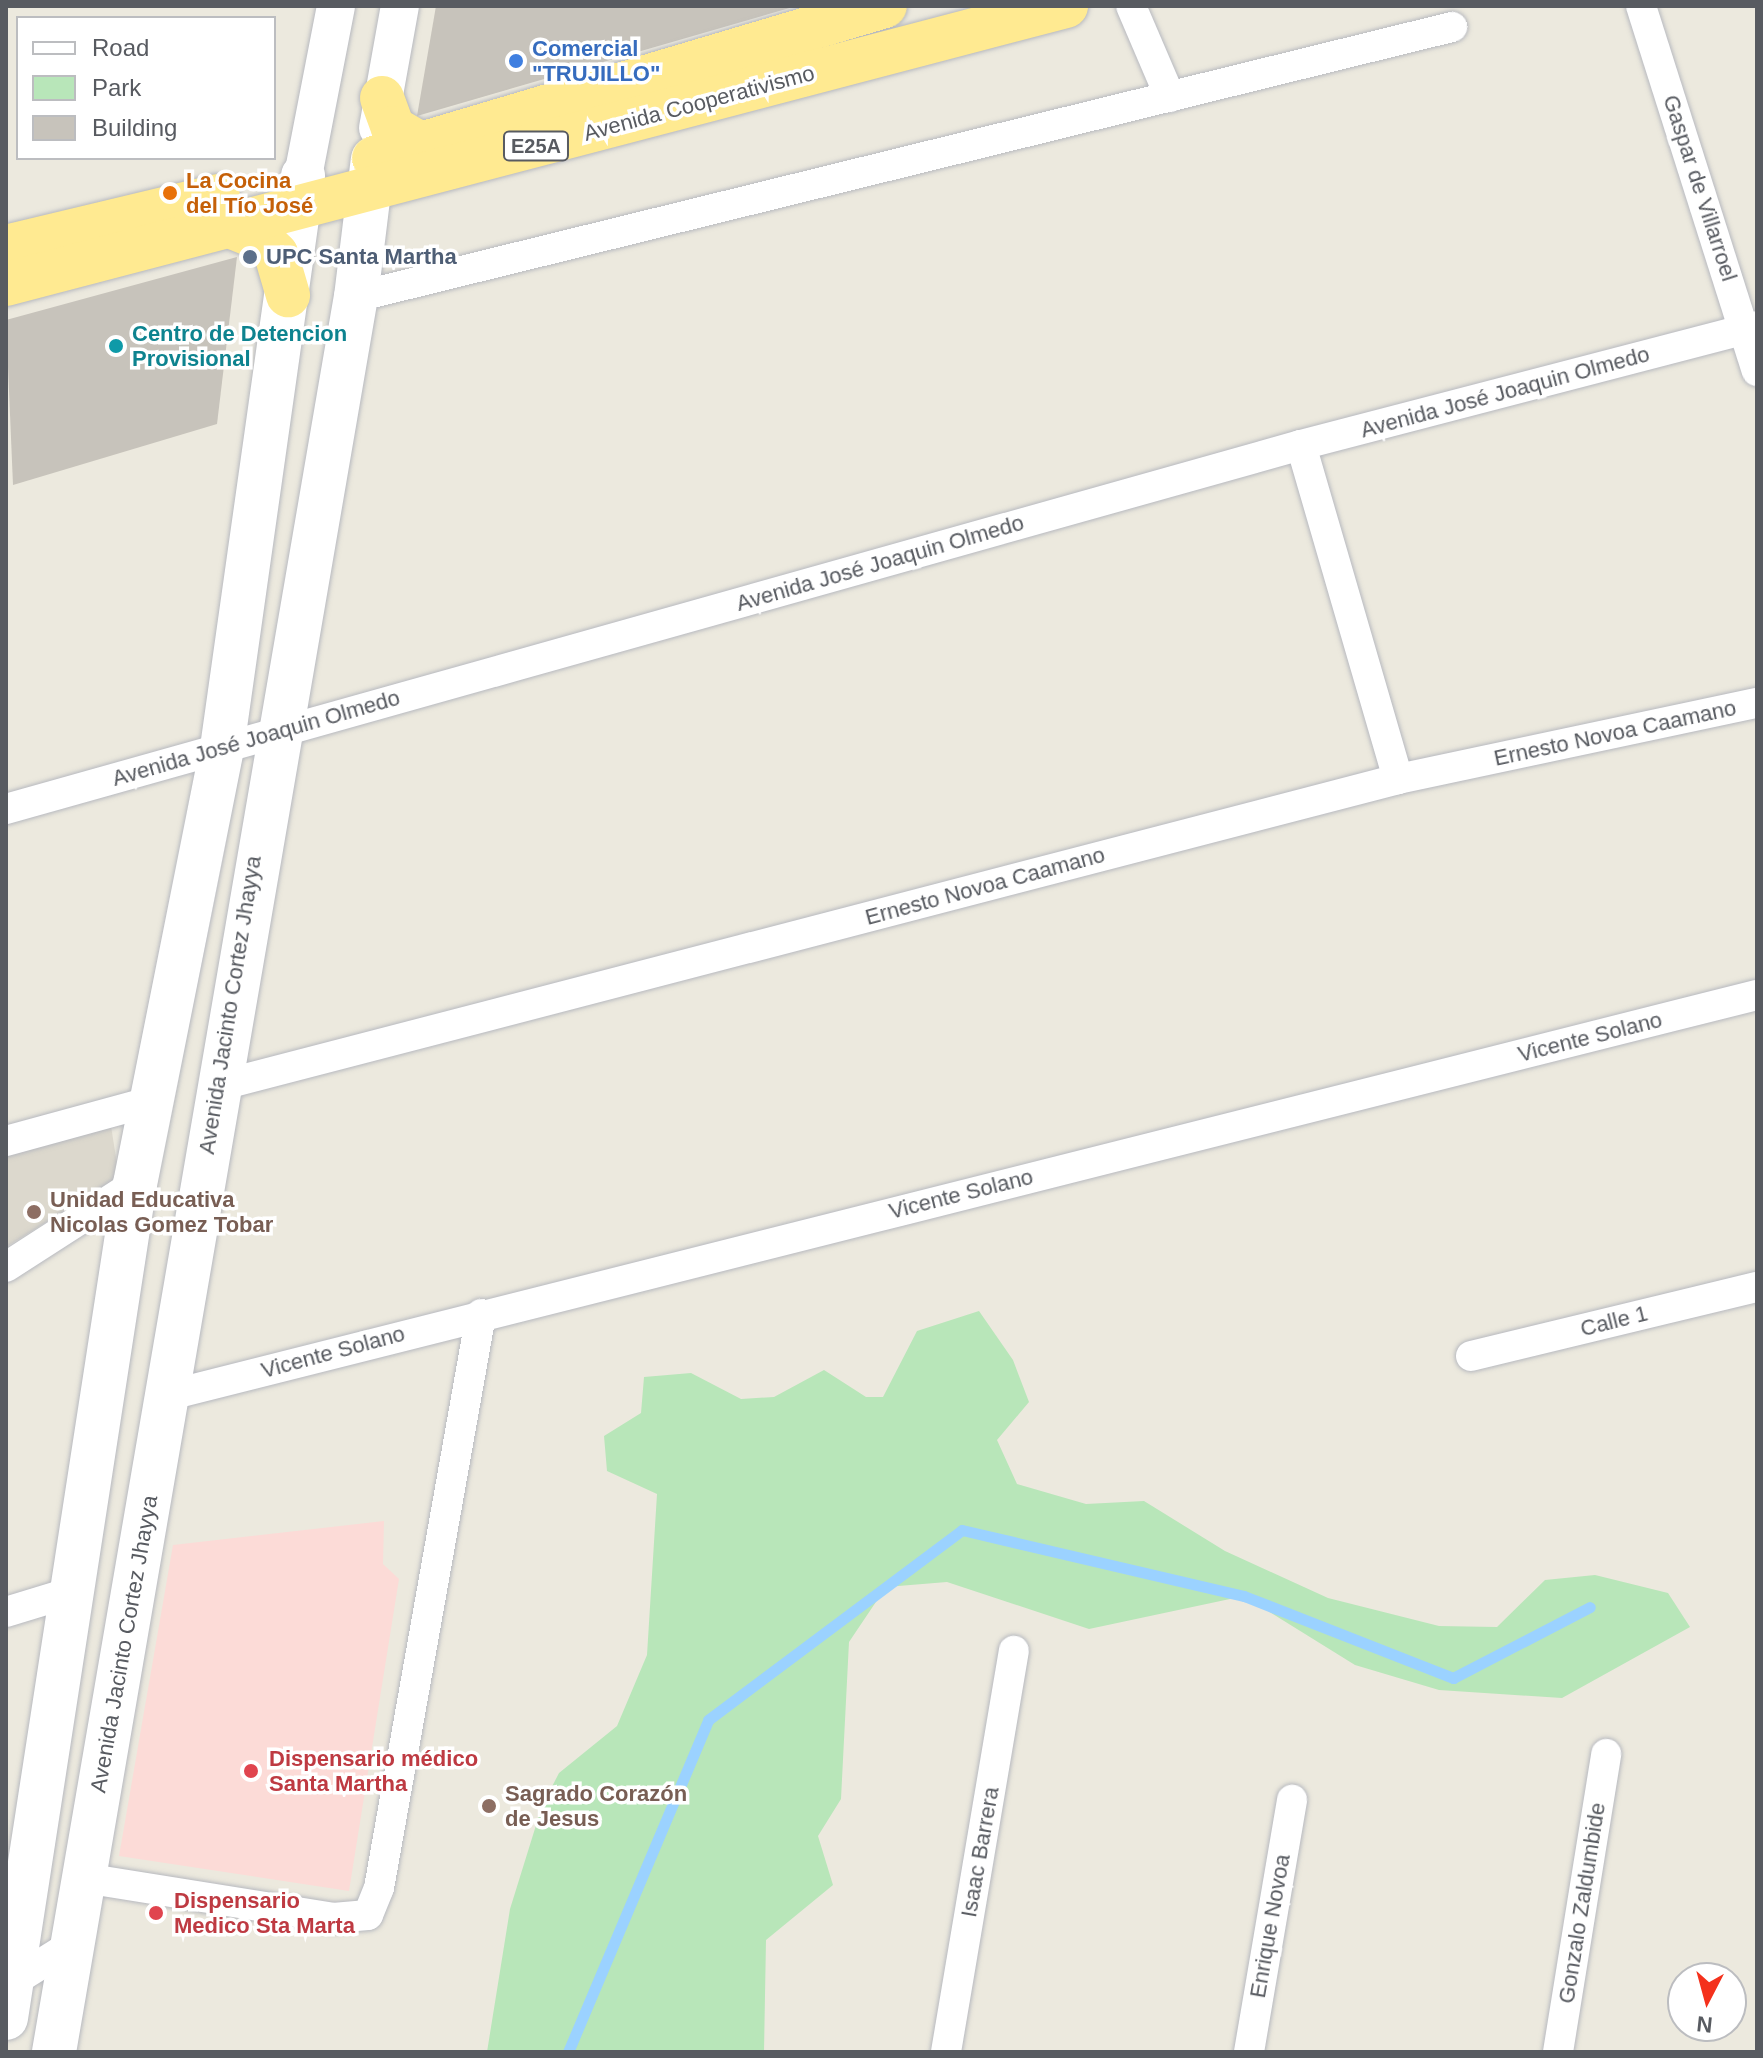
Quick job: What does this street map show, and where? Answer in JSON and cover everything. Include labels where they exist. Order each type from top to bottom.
[{"type":"highway","name":"Avenida Cooperativismo","points":[[370,175],[422,145],[885,6]]},
{"type":"highway","name":"Avenida Cooperativismo","points":[[6,247],[300,191],[1066,6]]},
{"type":"highway","points":[[382,98],[393,128],[422,145]]},
{"type":"highway","name":"Avenida Cooperativismo","points":[[6,284],[225,224],[300,191]]},
{"type":"highway","points":[[225,224],[260,238],[276,254],[288,295]]},
{"type":"main road","name":"Avenida Jacinto Cortez Jhayya","points":[[54,2052],[275,733],[356,297],[370,175]]},
{"type":"main road","points":[[8,1995],[68,1593],[135,1184],[222,748],[288,295],[300,191]]},
{"type":"street","points":[[300,191],[336,6]]},
{"type":"street","name":"Avenida Jacinto Cortez Jhayya","points":[[370,175],[400,6]]},
{"type":"street","points":[[1131,6],[1170,97]]},
{"type":"street","name":"Gaspar de Villarroel","points":[[1641,6],[1751,328],[1757,371]]},
{"type":"street","points":[[356,297],[1452,27]]},
{"type":"street","name":"Avenida José Joaquin Olmedo","points":[[6,809],[1301,445],[1751,328]]},
{"type":"street","points":[[1301,445],[1398,779]]},
{"type":"street","name":"Ernesto Novoa Caamano","points":[[218,1086],[1398,779],[1757,703]]},
{"type":"street","name":"Vicente Solano","points":[[166,1396],[481,1314],[1757,995]]},
{"type":"street","points":[[6,1141],[152,1101]]},
{"type":"street","points":[[6,1267],[135,1184]]},
{"type":"street","name":"Calle 1","points":[[1471,1356],[1757,1287]]},
{"type":"street","points":[[84,1878],[333,1918],[368,1915],[379,1888],[481,1314]]},
{"type":"street","points":[[6,1612],[68,1593]]},
{"type":"street","name":"Isaac Barrera","points":[[946,2052],[1014,1651]]},
{"type":"street","name":"Gonzalo Zaldumbide","points":[[1558,2052],[1606,1754]]},
{"type":"street","name":"Enrique Novoa","points":[[1249,2052],[1292,1800]]},
{"type":"street","points":[[8,1995],[71,1945]]},
{"type":"shaded area","name":"Unidad Educativa Nicolas Gomez Tobar","points":[[111,1126],[119,1177],[6,1247],[6,1154]]},
{"type":"shaded area","name":"Dispensario médico Santa Martha","points":[[384,1521],[383,1564],[399,1579],[349,1891],[119,1856],[173,1545]]},
{"type":"green space","points":[[979,1311],[1013,1360],[1029,1402],[997,1440],[1017,1484],[1086,1504],[1144,1501],[1225,1551],[1328,1598],[1439,1626],[1497,1627],[1545,1580],[1595,1575],[1668,1593],[1690,1627],[1562,1698],[1439,1690],[1355,1665],[1244,1596],[1089,1629],[947,1582],[886,1587],[849,1642],[841,1799],[818,1836],[833,1885],[766,1940],[764,2052],[487,2052],[510,1909],[542,1806],[559,1773],[617,1726],[647,1655],[657,1494],[607,1471],[604,1436],[641,1413],[644,1377],[691,1373],[741,1399],[774,1397],[824,1370],[866,1397],[883,1397],[917,1331]]},
{"type":"building","name":"Comercial \"TRUJILLO\"","points":[[436,6],[793,6],[793,7],[417,116]]},
{"type":"building","name":"Centro de Detencion Provisional","points":[[237,257],[217,424],[13,485],[6,320]]},
{"type":"waterway","points":[[568,2052],[708,1720],[962,1530],[1244,1596],[1453,1678],[1590,1607]]},
{"type":"place","name":"Comercial \"TRUJILLO\"","points":[[516,61]]},
{"type":"place","name":"La Cocina del Tío José","points":[[170,193]]},
{"type":"place","name":"UPC Santa Martha","points":[[250,257]]},
{"type":"place","name":"Centro de Detencion Provisional","points":[[116,346]]},
{"type":"place","name":"Unidad Educativa Nicolas Gomez Tobar","points":[[34,1212]]},
{"type":"place","name":"Dispensario médico Santa Martha","points":[[251,1771]]},
{"type":"place","name":"Sagrado Corazón de Jesus","points":[[489,1806]]},
{"type":"place","name":"Dispensario Medico Sta Marta","points":[[156,1913]]}]
